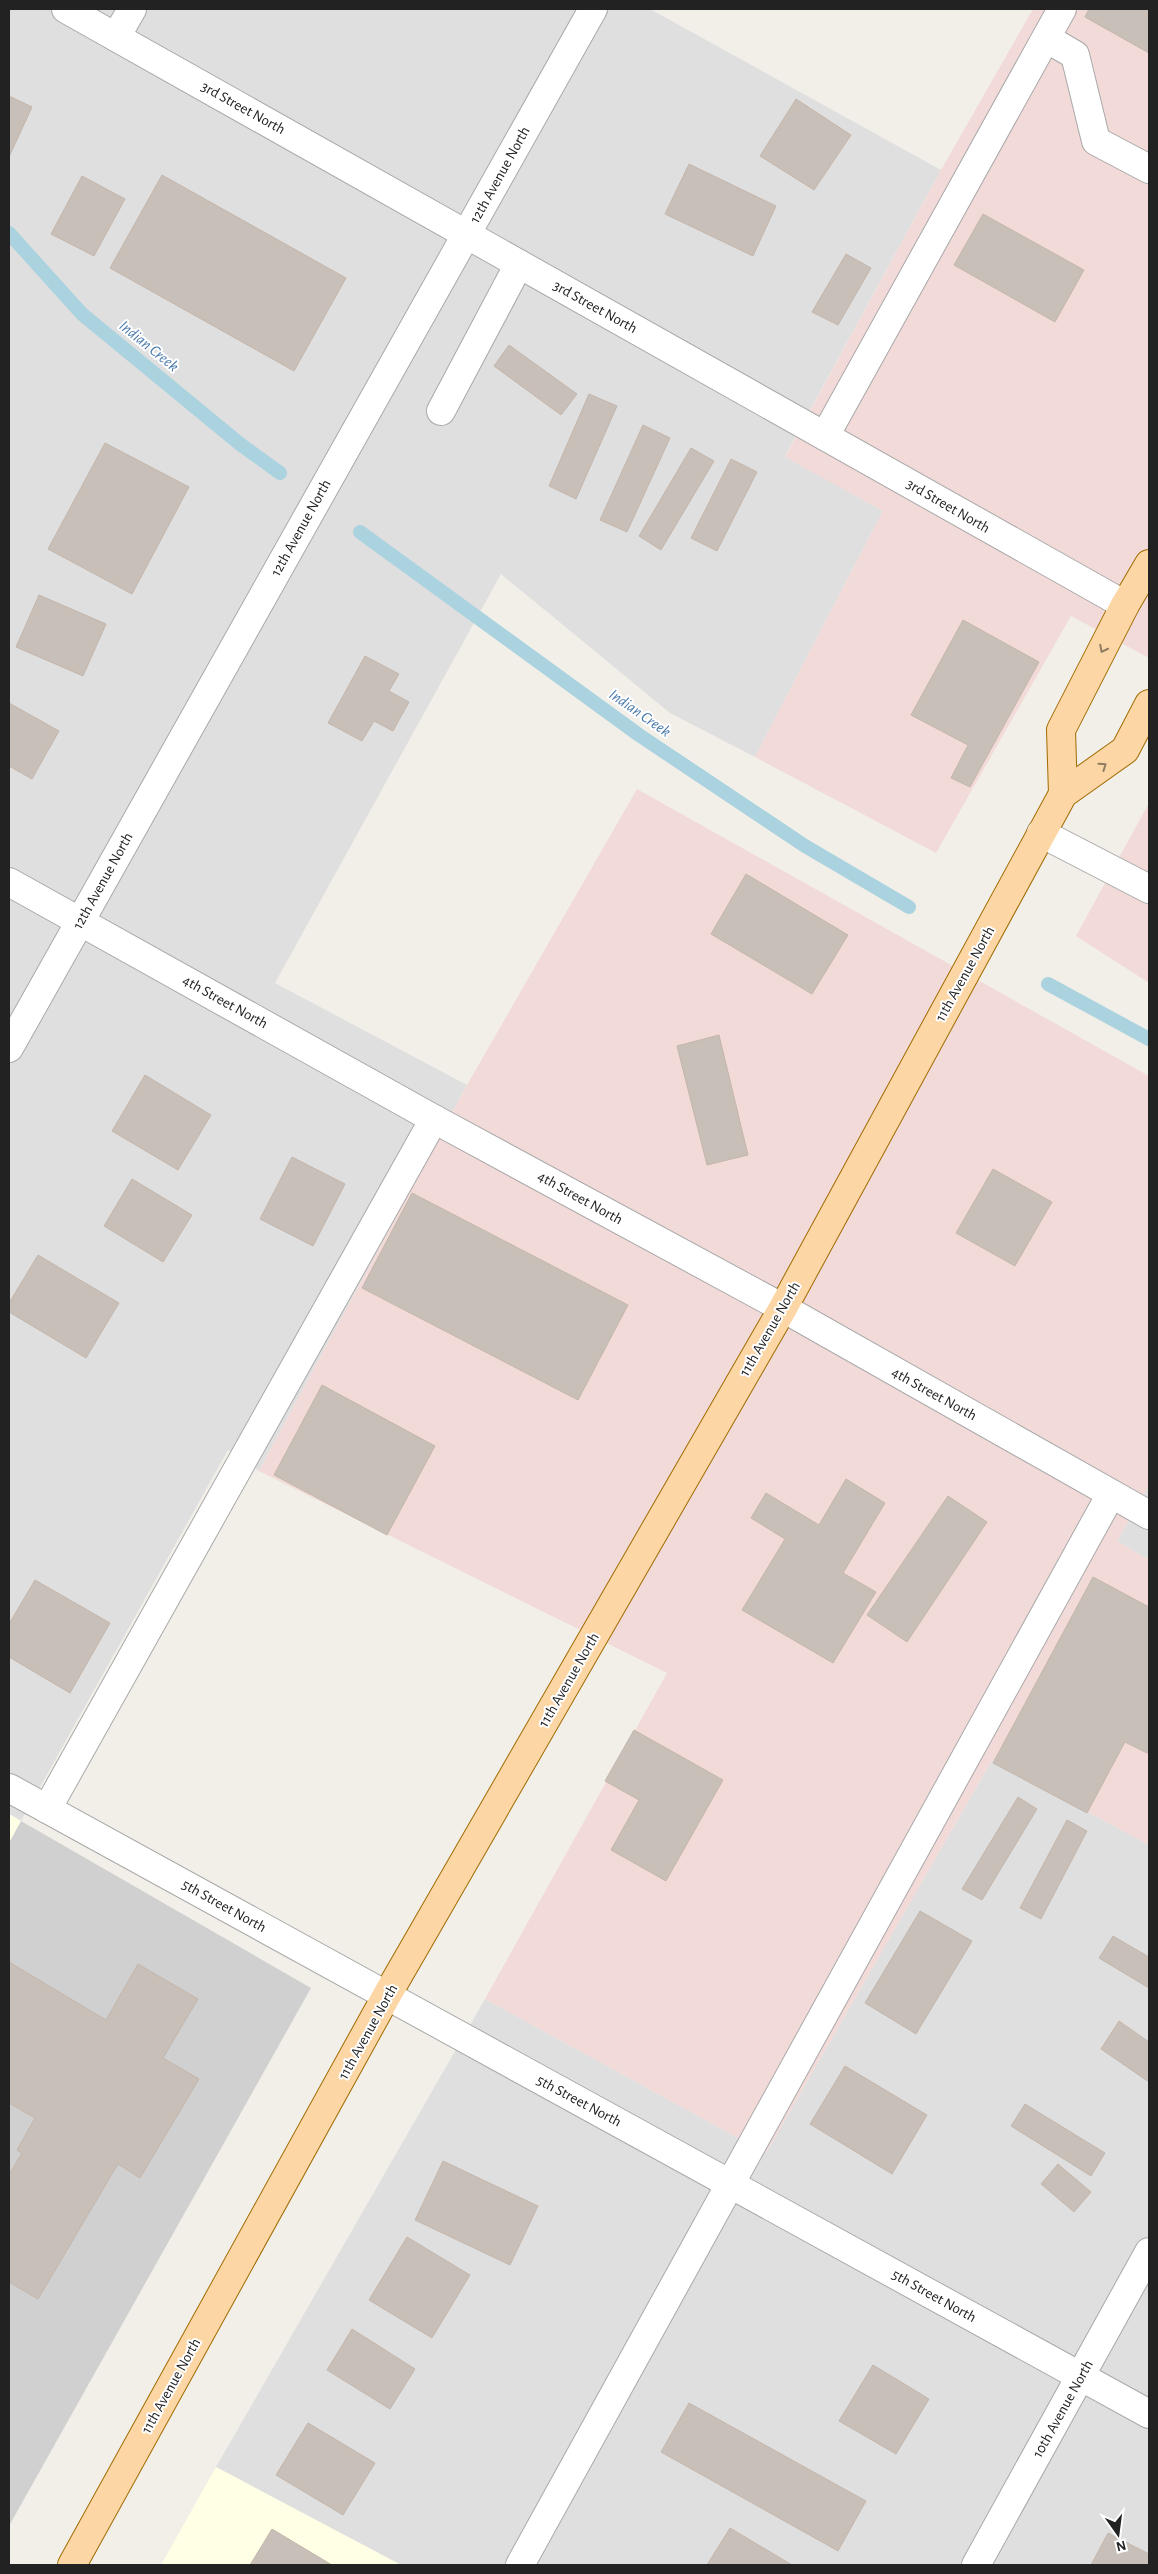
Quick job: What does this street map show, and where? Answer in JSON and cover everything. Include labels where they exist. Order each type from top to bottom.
[{"type":"main road","points":[[1063,794],[1061,730],[1125,605],[1149,564]]},
{"type":"main road","name":"11th Avenue North","points":[[72,2565],[388,1996],[783,1308],[1063,794],[1125,750],[1149,704]]},
{"type":"street","name":"3rd Street North","points":[[66,9],[1125,605]]},
{"type":"street","points":[[116,37],[132,9]]},
{"type":"street","name":"12th Avenue North","points":[[9,1048],[593,9]]},
{"type":"street","points":[[826,436],[1062,9]]},
{"type":"street","points":[[1046,38],[1075,55],[1096,141],[1149,168]]},
{"type":"street","points":[[441,411],[518,264]]},
{"type":"street","points":[[1041,833],[1149,889]]},
{"type":"street","name":"4th Street North","points":[[9,882],[434,1119],[783,1308],[1149,1515]]},
{"type":"street","points":[[47,1809],[434,1119]]},
{"type":"street","points":[[520,2565],[1111,1494]]},
{"type":"street","name":"5th Street North","points":[[9,1788],[732,2183],[1149,2414]]},
{"type":"street","name":"10th Avenue North","points":[[976,2565],[1149,2252]]},
{"type":"shaded area","points":[[9,9],[650,9],[941,170],[785,456],[883,511],[755,757],[670,713],[501,574],[275,983],[467,1085],[259,1471],[228,1450],[21,1821],[9,1814]]},
{"type":"shaded area","points":[[1033,9],[1149,9],[1149,658],[1071,616],[936,853],[755,757],[883,511],[785,457],[941,170]]},
{"type":"shaded area","points":[[637,789],[1149,1076],[1149,1485],[1117,1541],[1149,1560],[1149,1845],[992,1760],[766,2153],[485,1999],[667,1673],[259,1471],[467,1085]]},
{"type":"shaded area","points":[[1149,803],[1149,983],[1076,936]]},
{"type":"shaded area","points":[[1149,1485],[1149,1560],[1117,1541]]},
{"type":"shaded area","points":[[992,1760],[1149,1845],[1149,2565],[401,2565],[216,2467],[485,1999],[766,2153]]},
{"type":"shaded area","points":[[9,1814],[21,1821],[9,1843]]},
{"type":"shaded area","points":[[21,1821],[311,1988],[9,2526],[9,1843]]},
{"type":"shaded area","points":[[216,2467],[401,2565],[161,2565]]},
{"type":"building","points":[[1089,9],[1149,9],[1149,53],[1085,17]]},
{"type":"building","points":[[9,96],[32,107],[9,157]]},
{"type":"building","points":[[796,99],[851,135],[814,190],[760,156]]},
{"type":"building","points":[[689,164],[776,206],[753,256],[665,214]]},
{"type":"building","points":[[162,175],[346,278],[294,371],[110,268]]},
{"type":"building","points":[[82,176],[125,199],[94,256],[51,234]]},
{"type":"building","points":[[983,214],[1084,270],[1055,322],[954,265]]},
{"type":"building","points":[[846,254],[871,268],[838,325],[812,312]]},
{"type":"building","points":[[509,345],[577,394],[561,415],[494,366]]},
{"type":"building","points":[[589,394],[617,406],[576,499],[549,486]]},
{"type":"building","points":[[643,425],[670,438],[627,532],[600,520]]},
{"type":"building","points":[[105,443],[189,487],[132,594],[48,549]]},
{"type":"building","points":[[691,448],[714,461],[661,550],[639,536]]},
{"type":"building","points":[[731,459],[757,472],[717,551],[691,538]]},
{"type":"building","points":[[39,595],[106,624],[83,676],[16,647]]},
{"type":"building","points":[[963,620],[1039,662],[970,787],[951,778],[968,745],[911,715]]},
{"type":"building","points":[[365,656],[399,674],[389,691],[409,702],[393,731],[374,721],[362,741],[328,723]]},
{"type":"building","points":[[9,703],[59,731],[32,779],[9,766]]},
{"type":"building","points":[[746,874],[848,935],[812,994],[711,934]]},
{"type":"building","points":[[719,1035],[748,1155],[707,1165],[677,1046]]},
{"type":"building","points":[[145,1075],[211,1115],[178,1170],[112,1131]]},
{"type":"building","points":[[292,1157],[345,1184],[313,1246],[260,1219]]},
{"type":"building","points":[[993,1169],[1052,1202],[1015,1266],[956,1233]]},
{"type":"building","points":[[132,1179],[192,1215],[163,1262],[104,1226]]},
{"type":"building","points":[[412,1193],[628,1305],[578,1400],[362,1288]]},
{"type":"building","points":[[38,1255],[119,1303],[86,1358],[9,1312],[9,1303]]},
{"type":"building","points":[[322,1385],[435,1446],[387,1535],[274,1475]]},
{"type":"building","points":[[846,1479],[885,1503],[843,1573],[876,1592],[833,1663],[742,1610],[785,1539],[751,1518],[766,1493],[819,1525]]},
{"type":"building","points":[[948,1496],[987,1522],[907,1642],[867,1615]]},
{"type":"building","points":[[1093,1577],[1149,1607],[1149,1749],[1147,1753],[1125,1742],[1087,1813],[993,1763]]},
{"type":"building","points":[[35,1580],[110,1623],[70,1693],[9,1657],[9,1624]]},
{"type":"building","points":[[634,1730],[723,1780],[666,1881],[611,1850],[639,1800],[605,1781]]},
{"type":"building","points":[[1018,1797],[1037,1809],[982,1900],[962,1889]]},
{"type":"building","points":[[1067,1820],[1087,1831],[1041,1919],[1020,1908]]},
{"type":"building","points":[[920,1911],[972,1941],[916,2034],[865,2003]]},
{"type":"building","points":[[1113,1936],[1149,1957],[1149,1988],[1099,1958]]},
{"type":"building","points":[[9,1962],[106,2020],[138,1964],[198,1999],[163,2058],[199,2079],[140,2178],[118,2164],[38,2299],[9,2282],[9,2175],[22,2153],[17,2150],[35,2118],[9,2103]]},
{"type":"building","points":[[1119,2021],[1149,2042],[1149,2082],[1101,2049]]},
{"type":"building","points":[[845,2066],[927,2115],[892,2174],[810,2124]]},
{"type":"building","points":[[1025,2104],[1105,2153],[1091,2176],[1011,2126]]},
{"type":"building","points":[[443,2161],[538,2206],[510,2265],[415,2220]]},
{"type":"building","points":[[1058,2164],[1091,2192],[1074,2212],[1041,2184]]},
{"type":"building","points":[[407,2237],[470,2275],[432,2338],[369,2300]]},
{"type":"building","points":[[352,2329],[415,2369],[390,2409],[327,2370]]},
{"type":"building","points":[[873,2365],[929,2399],[896,2454],[839,2421]]},
{"type":"building","points":[[689,2403],[866,2501],[838,2551],[661,2452]]},
{"type":"building","points":[[308,2423],[375,2463],[343,2515],[276,2475]]},
{"type":"building","points":[[730,2528],[792,2565],[707,2565]]},
{"type":"building","points":[[272,2529],[332,2565],[250,2565]]},
{"type":"building","points":[[1108,2533],[1149,2554],[1149,2565],[1091,2565]]},
{"type":"waterway","name":"Indian Creek","points":[[9,233],[82,314],[240,444],[280,473]]},
{"type":"waterway","name":"Indian Creek","points":[[360,532],[639,735],[805,846],[909,907]]},
{"type":"waterway","name":"Indian Creek","points":[[1048,984],[1149,1039]]}]
